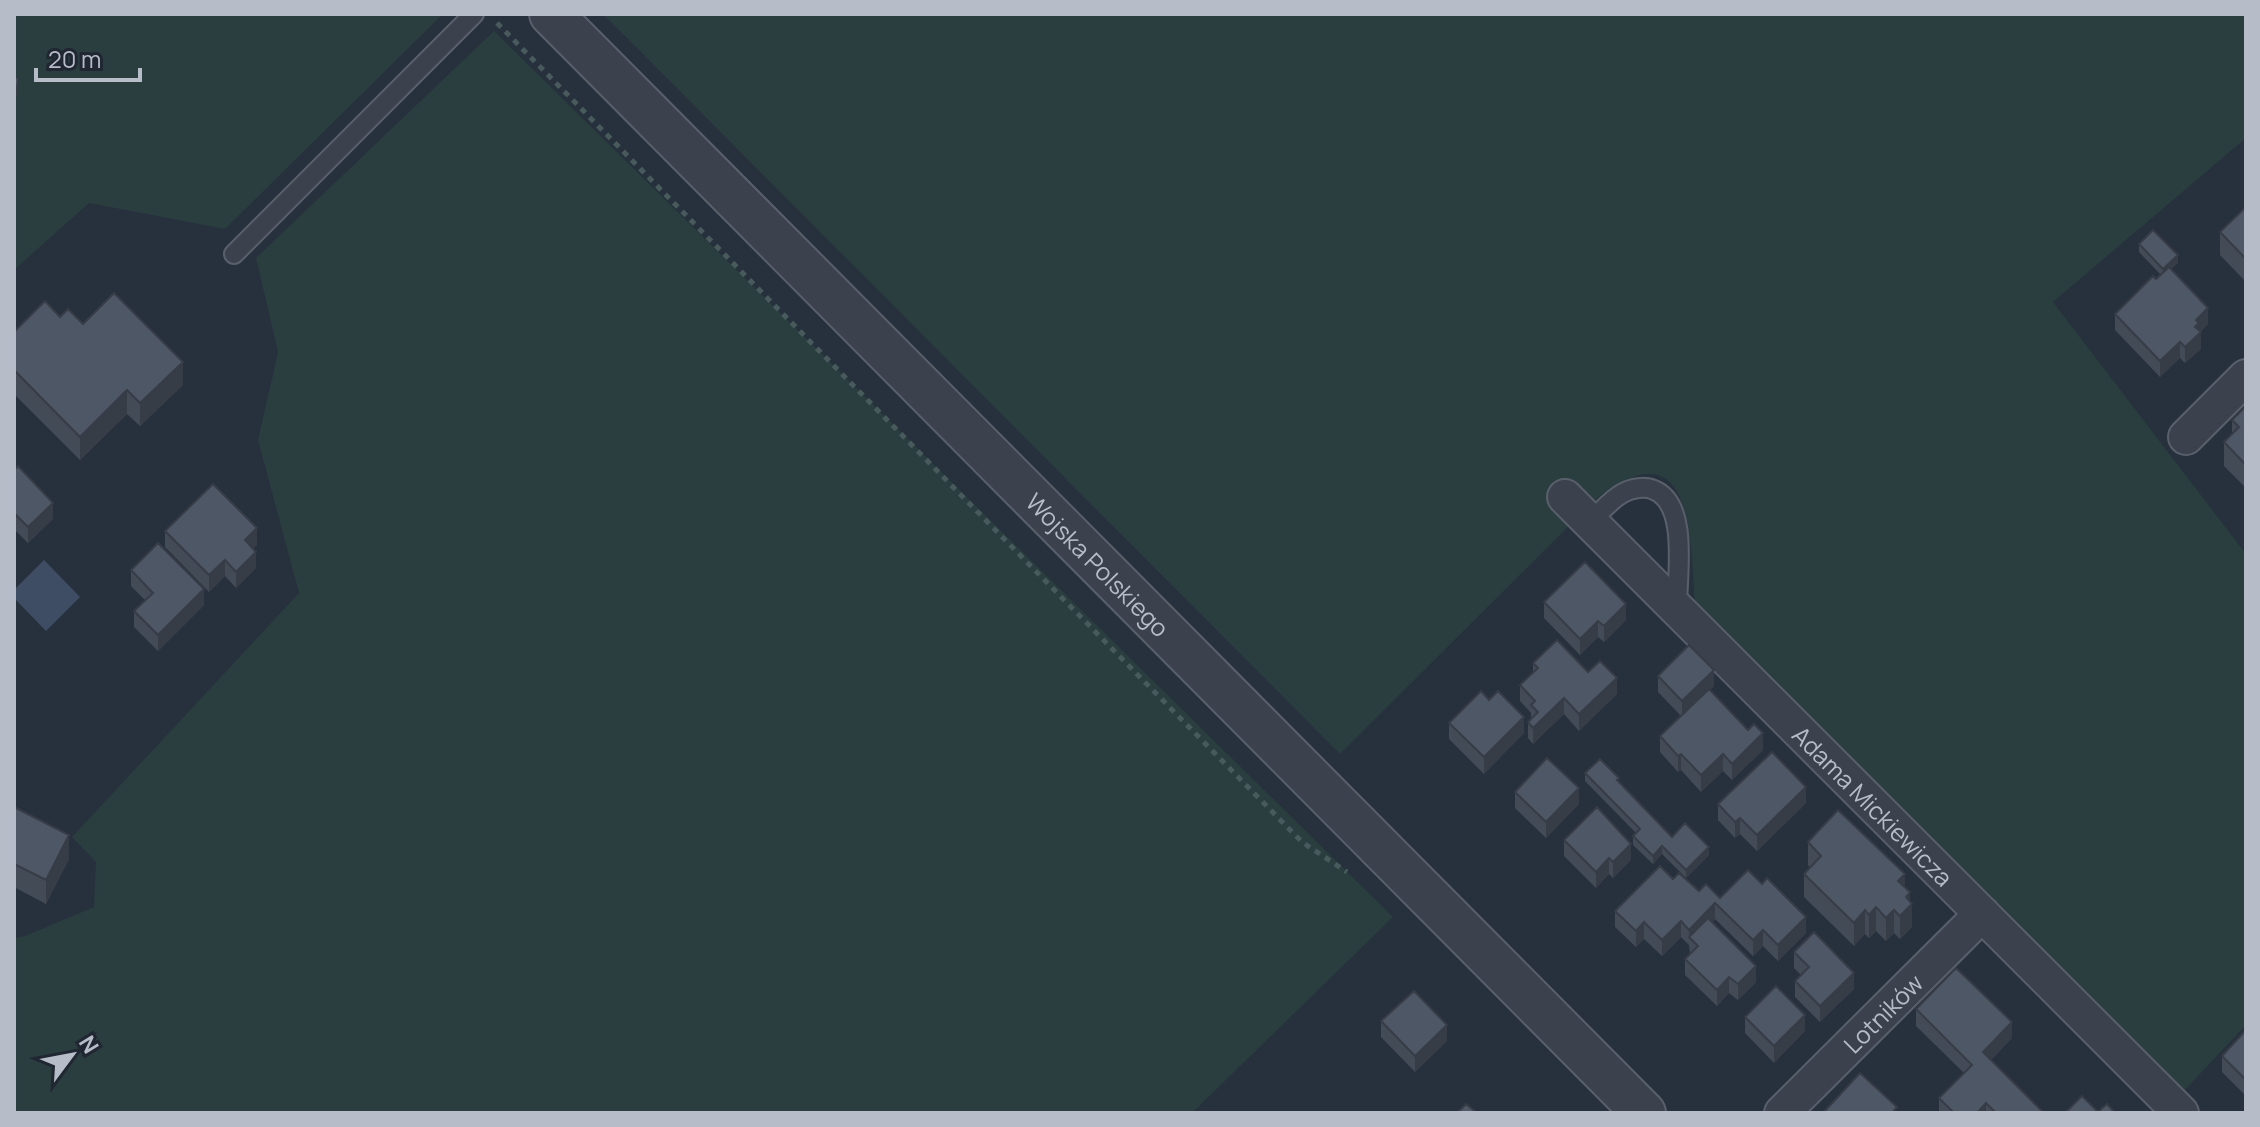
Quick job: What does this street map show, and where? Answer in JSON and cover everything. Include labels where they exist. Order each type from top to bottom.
[{"type":"street","name":"Wojska Polskiego","points":[[551,14],[1644,1113]]},
{"type":"street","points":[[2186,437],[2246,377]]},
{"type":"street","name":"Adama Mickiewicza","points":[[1565,497],[2181,1113]]},
{"type":"street","name":"Lotników","points":[[1782,1113],[1982,914]]},
{"type":"lane","points":[[234,254],[474,14]]},
{"type":"lane","points":[[1590,522],[1622,493],[1634,489],[1646,488],[1667,497],[1677,517],[1677,610]]},
{"type":"path","points":[[488,14],[1302,842],[1354,876]]},
{"type":"shaded area","points":[[14,14],[443,14],[225,229],[89,203],[14,270]]},
{"type":"shaded area","points":[[603,14],[2246,14],[2246,138],[2053,302],[2246,554],[2246,1025],[2182,1093],[1695,606],[1688,524],[1681,500],[1670,482],[1653,474],[1628,479],[1596,499],[1340,754]]},
{"type":"shaded area","points":[[494,31],[1393,917],[1192,1113],[14,1113],[14,938],[94,907],[96,862],[72,837],[299,593],[258,440],[278,352],[256,258]]},
{"type":"water","points":[[44,560],[80,597],[46,631],[14,598],[14,590]]},
{"type":"building","points":[[14,76],[18,79],[14,90]]},
{"type":"building","points":[[2246,207],[2246,259],[2220,232]]},
{"type":"building","points":[[2153,230],[2178,255],[2163,269],[2139,244]]},
{"type":"building","points":[[2169,267],[2208,308],[2196,320],[2199,323],[2195,327],[2201,332],[2185,347],[2180,342],[2160,361],[2115,314],[2153,276],[2156,279]]},
{"type":"building","points":[[114,293],[183,362],[140,403],[127,390],[80,437],[14,370],[14,332],[45,301],[60,317],[68,309],[83,324]]},
{"type":"building","points":[[2246,406],[2246,465],[2224,442],[2239,427],[2232,420]]},
{"type":"building","points":[[18,466],[53,503],[28,527],[14,513],[14,470]]},
{"type":"building","points":[[213,484],[257,528],[245,540],[256,552],[236,572],[225,560],[209,575],[165,531]]},
{"type":"building","points":[[158,543],[204,589],[158,635],[134,611],[153,593],[131,570]]},
{"type":"building","points":[[1585,562],[1626,604],[1604,626],[1598,621],[1580,639],[1544,602]]},
{"type":"building","points":[[1557,640],[1588,672],[1600,661],[1617,678],[1579,714],[1564,698],[1533,728],[1528,722],[1538,712],[1531,705],[1535,701],[1520,685],[1538,668],[1533,663]]},
{"type":"building","points":[[1689,645],[1714,670],[1682,701],[1658,676]]},
{"type":"building","points":[[1709,689],[1748,730],[1754,724],[1763,733],[1732,764],[1723,754],[1701,775],[1660,736]]},
{"type":"building","points":[[1481,691],[1489,700],[1498,691],[1524,717],[1484,757],[1449,723]]},
{"type":"building","points":[[1772,752],[1806,787],[1757,835],[1740,818],[1735,822],[1718,804]]},
{"type":"building","points":[[1547,758],[1579,788],[1546,822],[1515,792]]},
{"type":"building","points":[[1600,759],[1672,837],[1685,823],[1709,847],[1686,870],[1662,846],[1653,856],[1633,836],[1640,829],[1585,773]]},
{"type":"building","points":[[14,807],[69,835],[46,880],[14,864]]},
{"type":"building","points":[[1597,807],[1631,844],[1613,862],[1609,858],[1596,872],[1564,840]]},
{"type":"building","points":[[1838,810],[1905,874],[1898,881],[1910,892],[1906,897],[1912,904],[1900,916],[1894,910],[1886,918],[1876,907],[1869,915],[1865,910],[1854,923],[1804,874],[1821,856],[1808,842]]},
{"type":"building","points":[[1660,866],[1673,879],[1679,873],[1699,891],[1706,884],[1720,898],[1748,870],[1762,884],[1767,878],[1806,917],[1778,945],[1763,930],[1753,940],[1715,903],[1689,930],[1681,921],[1662,940],[1644,922],[1636,931],[1615,911]]},
{"type":"building","points":[[1708,918],[1756,966],[1738,984],[1729,977],[1717,990],[1685,959],[1698,946],[1689,937]]},
{"type":"building","points":[[1814,932],[1854,973],[1820,1006],[1795,981],[1809,967],[1794,952]]},
{"type":"building","points":[[1956,968],[2012,1022],[1983,1052],[2044,1113],[1996,1113],[1986,1103],[1977,1113],[1954,1113],[1939,1098],[1972,1065],[1916,1009]]},
{"type":"building","points":[[1776,986],[1805,1015],[1774,1046],[1745,1017]]},
{"type":"building","points":[[1414,991],[1447,1025],[1415,1056],[1381,1021]]},
{"type":"building","points":[[2246,1030],[2246,1080],[2222,1056]]},
{"type":"building","points":[[1860,1073],[1897,1107],[1892,1113],[1823,1113]]},
{"type":"building","points":[[2082,1096],[2098,1112],[2107,1104],[2115,1113],[2065,1113]]},
{"type":"building","points":[[1466,1104],[1477,1113],[1457,1113]]}]
